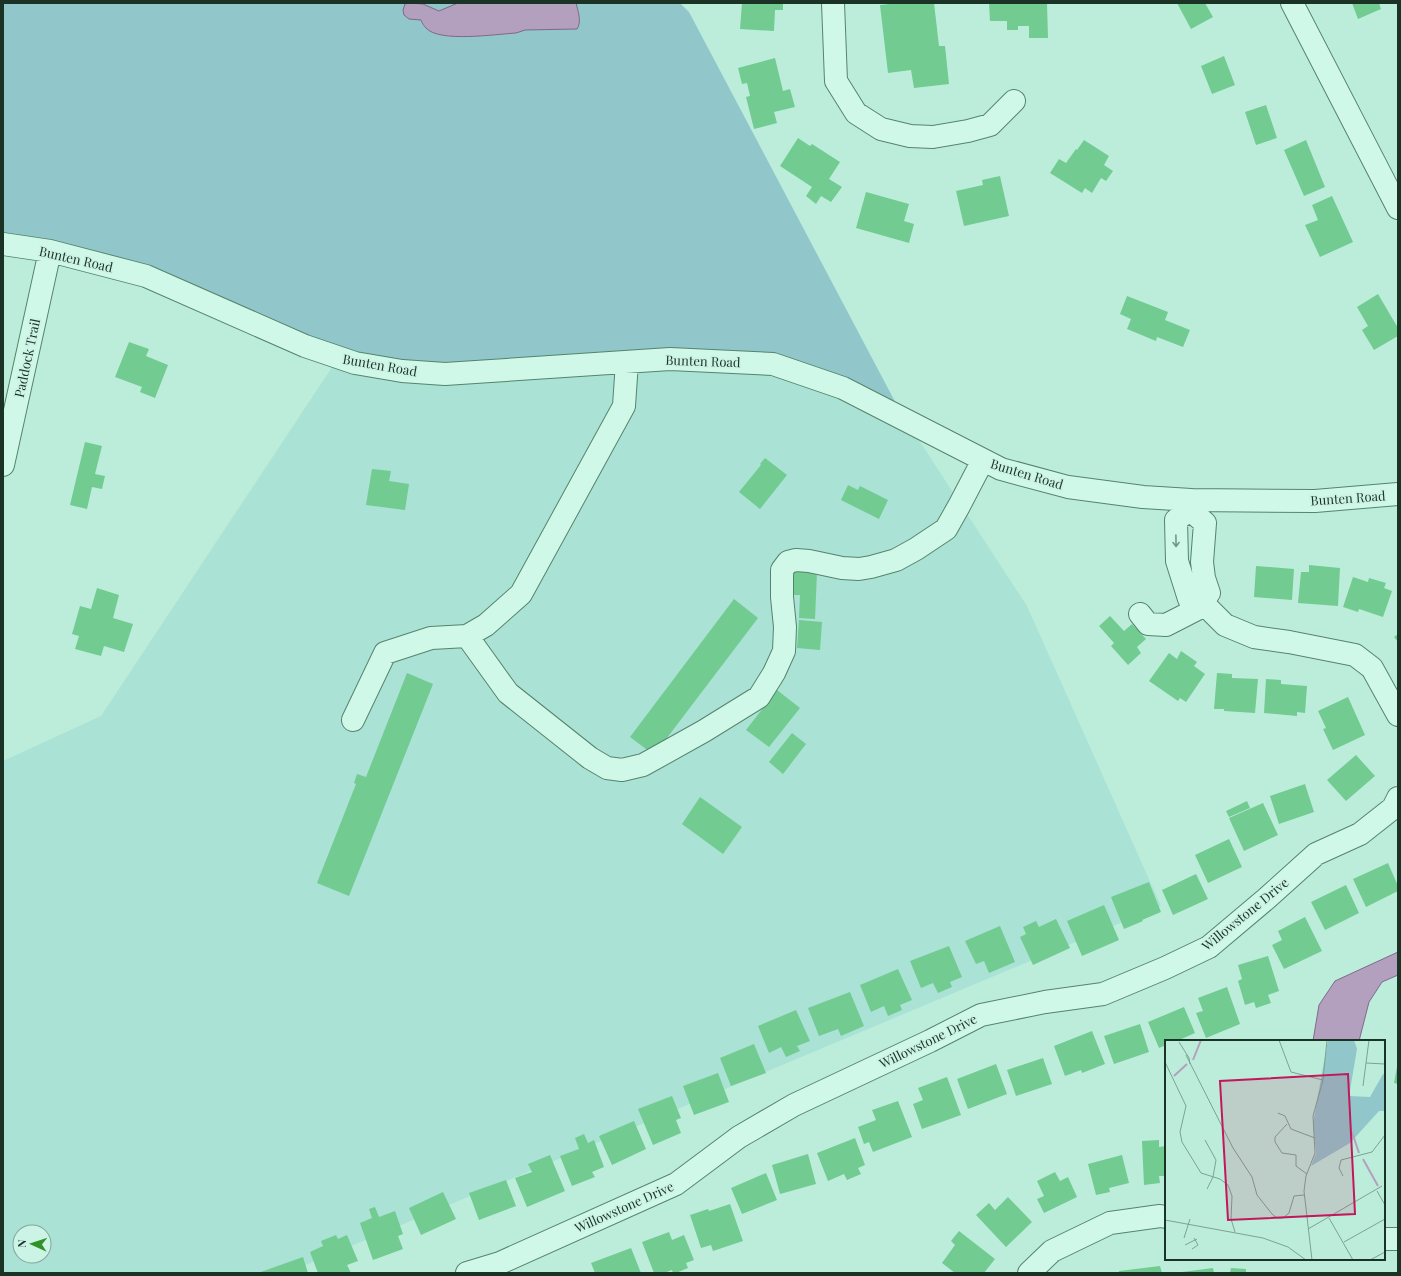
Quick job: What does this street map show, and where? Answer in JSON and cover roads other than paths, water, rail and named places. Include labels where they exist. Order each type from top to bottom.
[{"type":"street","points":[[833,3],[836,81],[856,113],[881,129],[910,136],[925,137],[968,131],[990,125],[1014,101]]},
{"type":"street","points":[[1292,3],[1398,208]]},
{"type":"street","name":"Bunten Road","points":[[3,244],[50,252],[146,276],[305,346],[355,363],[402,372],[445,374],[670,359],[773,364],[843,388],[1002,469],[1068,487],[1191,505],[1315,501],[1398,494]]},
{"type":"street","name":"Paddock Trail","points":[[3,465],[50,252]]},
{"type":"street","points":[[353,720],[385,653],[431,638],[467,636],[486,625],[521,594],[624,406],[627,362]]},
{"type":"street","points":[[467,636],[508,693],[590,758],[607,768],[622,770],[643,764],[704,731],[759,697],[774,673],[784,651],[785,627],[782,597],[782,570],[788,562],[796,560],[809,561],[842,568],[859,569],[896,560],[946,529],[983,460]]},
{"type":"street","points":[[1140,614],[1148,624],[1166,625],[1204,603],[1209,593],[1204,578],[1202,562],[1204,523],[1191,505],[1176,520],[1177,561],[1189,599],[1204,603],[1225,625],[1254,637],[1289,642],[1355,655],[1372,668],[1398,716]]},
{"type":"street","points":[[1181,573],[1203,569]]},
{"type":"street","name":"Willowstone Drive","points":[[467,1273],[500,1263],[676,1184],[739,1137],[794,1105],[930,1041],[981,1015],[1045,1002],[1103,994],[1165,968],[1209,946],[1266,899],[1316,854],[1360,834],[1393,808],[1398,798]]},
{"type":"street","points":[[1029,1273],[1052,1251],[1110,1223],[1160,1216],[1165,1217]]},
{"type":"street","points":[[1385,1239],[1398,1239]]}]
